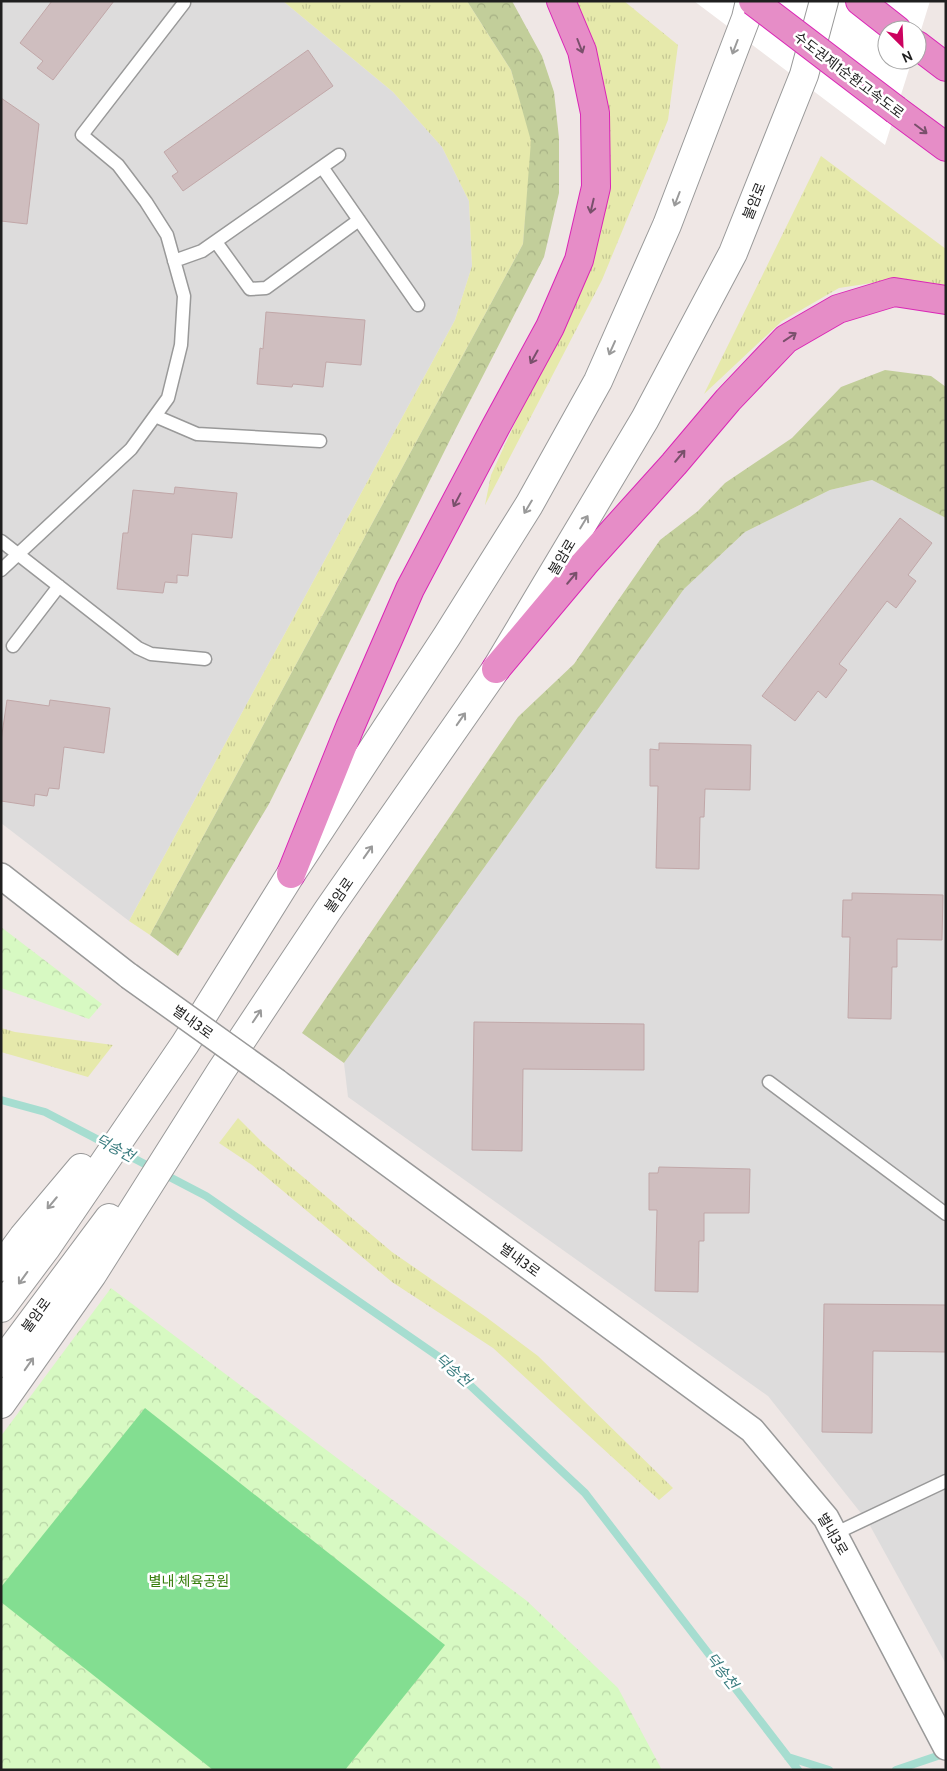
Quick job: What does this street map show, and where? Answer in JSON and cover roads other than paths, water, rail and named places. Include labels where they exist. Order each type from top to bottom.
[{"type":"highway","points":[[291,874],[350,727],[410,589],[550,327],[579,260],[596,187],[595,113],[582,51],[561,1]]},
{"type":"highway","name":"수도권제1순환고속도로","points":[[752,1],[946,147]]},
{"type":"highway","points":[[860,1],[885,20]]},
{"type":"highway","points":[[927,53],[946,67]]},
{"type":"highway","points":[[496,668],[584,564],[674,464],[728,400],[786,339],[838,309],[894,292],[946,300]]},
{"type":"street","points":[[1,1308],[34,1243],[185,1044],[291,874],[447,636],[519,521],[598,381],[667,225],[752,1]]},
{"type":"street","name":"불암로","points":[[1,1363],[82,1271],[221,1071],[328,910],[496,668],[645,419],[733,253],[804,75],[824,1]]},
{"type":"street","name":"별내3로","points":[[1,876],[129,976],[752,1430],[826,1518],[942,1740]]},
{"type":"street","points":[[1,1267],[34,1243]]},
{"type":"street","points":[[1,1404],[82,1271]]},
{"type":"lane","points":[[1,570],[131,449],[168,398],[180,345],[184,296],[167,235],[146,202],[118,165],[82,136],[184,3]]},
{"type":"lane","points":[[174,261],[202,251],[339,155]]},
{"type":"lane","points":[[322,167],[418,305]]},
{"type":"lane","points":[[216,242],[250,289],[266,288],[359,220]]},
{"type":"lane","points":[[155,416],[197,434],[320,441]]},
{"type":"lane","points":[[1,541],[138,648],[151,654],[205,659]]},
{"type":"lane","points":[[13,646],[59,586]]},
{"type":"lane","points":[[769,1082],[946,1214]]},
{"type":"lane","points":[[834,1534],[946,1481]]},
{"type":"waterway","name":"덕송천","points":[[1,1100],[45,1112],[206,1196],[442,1359],[585,1493],[798,1770]]},
{"type":"waterway","points":[[896,1770],[946,1753]]},
{"type":"waterway","points":[[788,1757],[829,1770]]},
{"type":"park label","name":"별내 체육공원","points":[[189,1581]]}]
